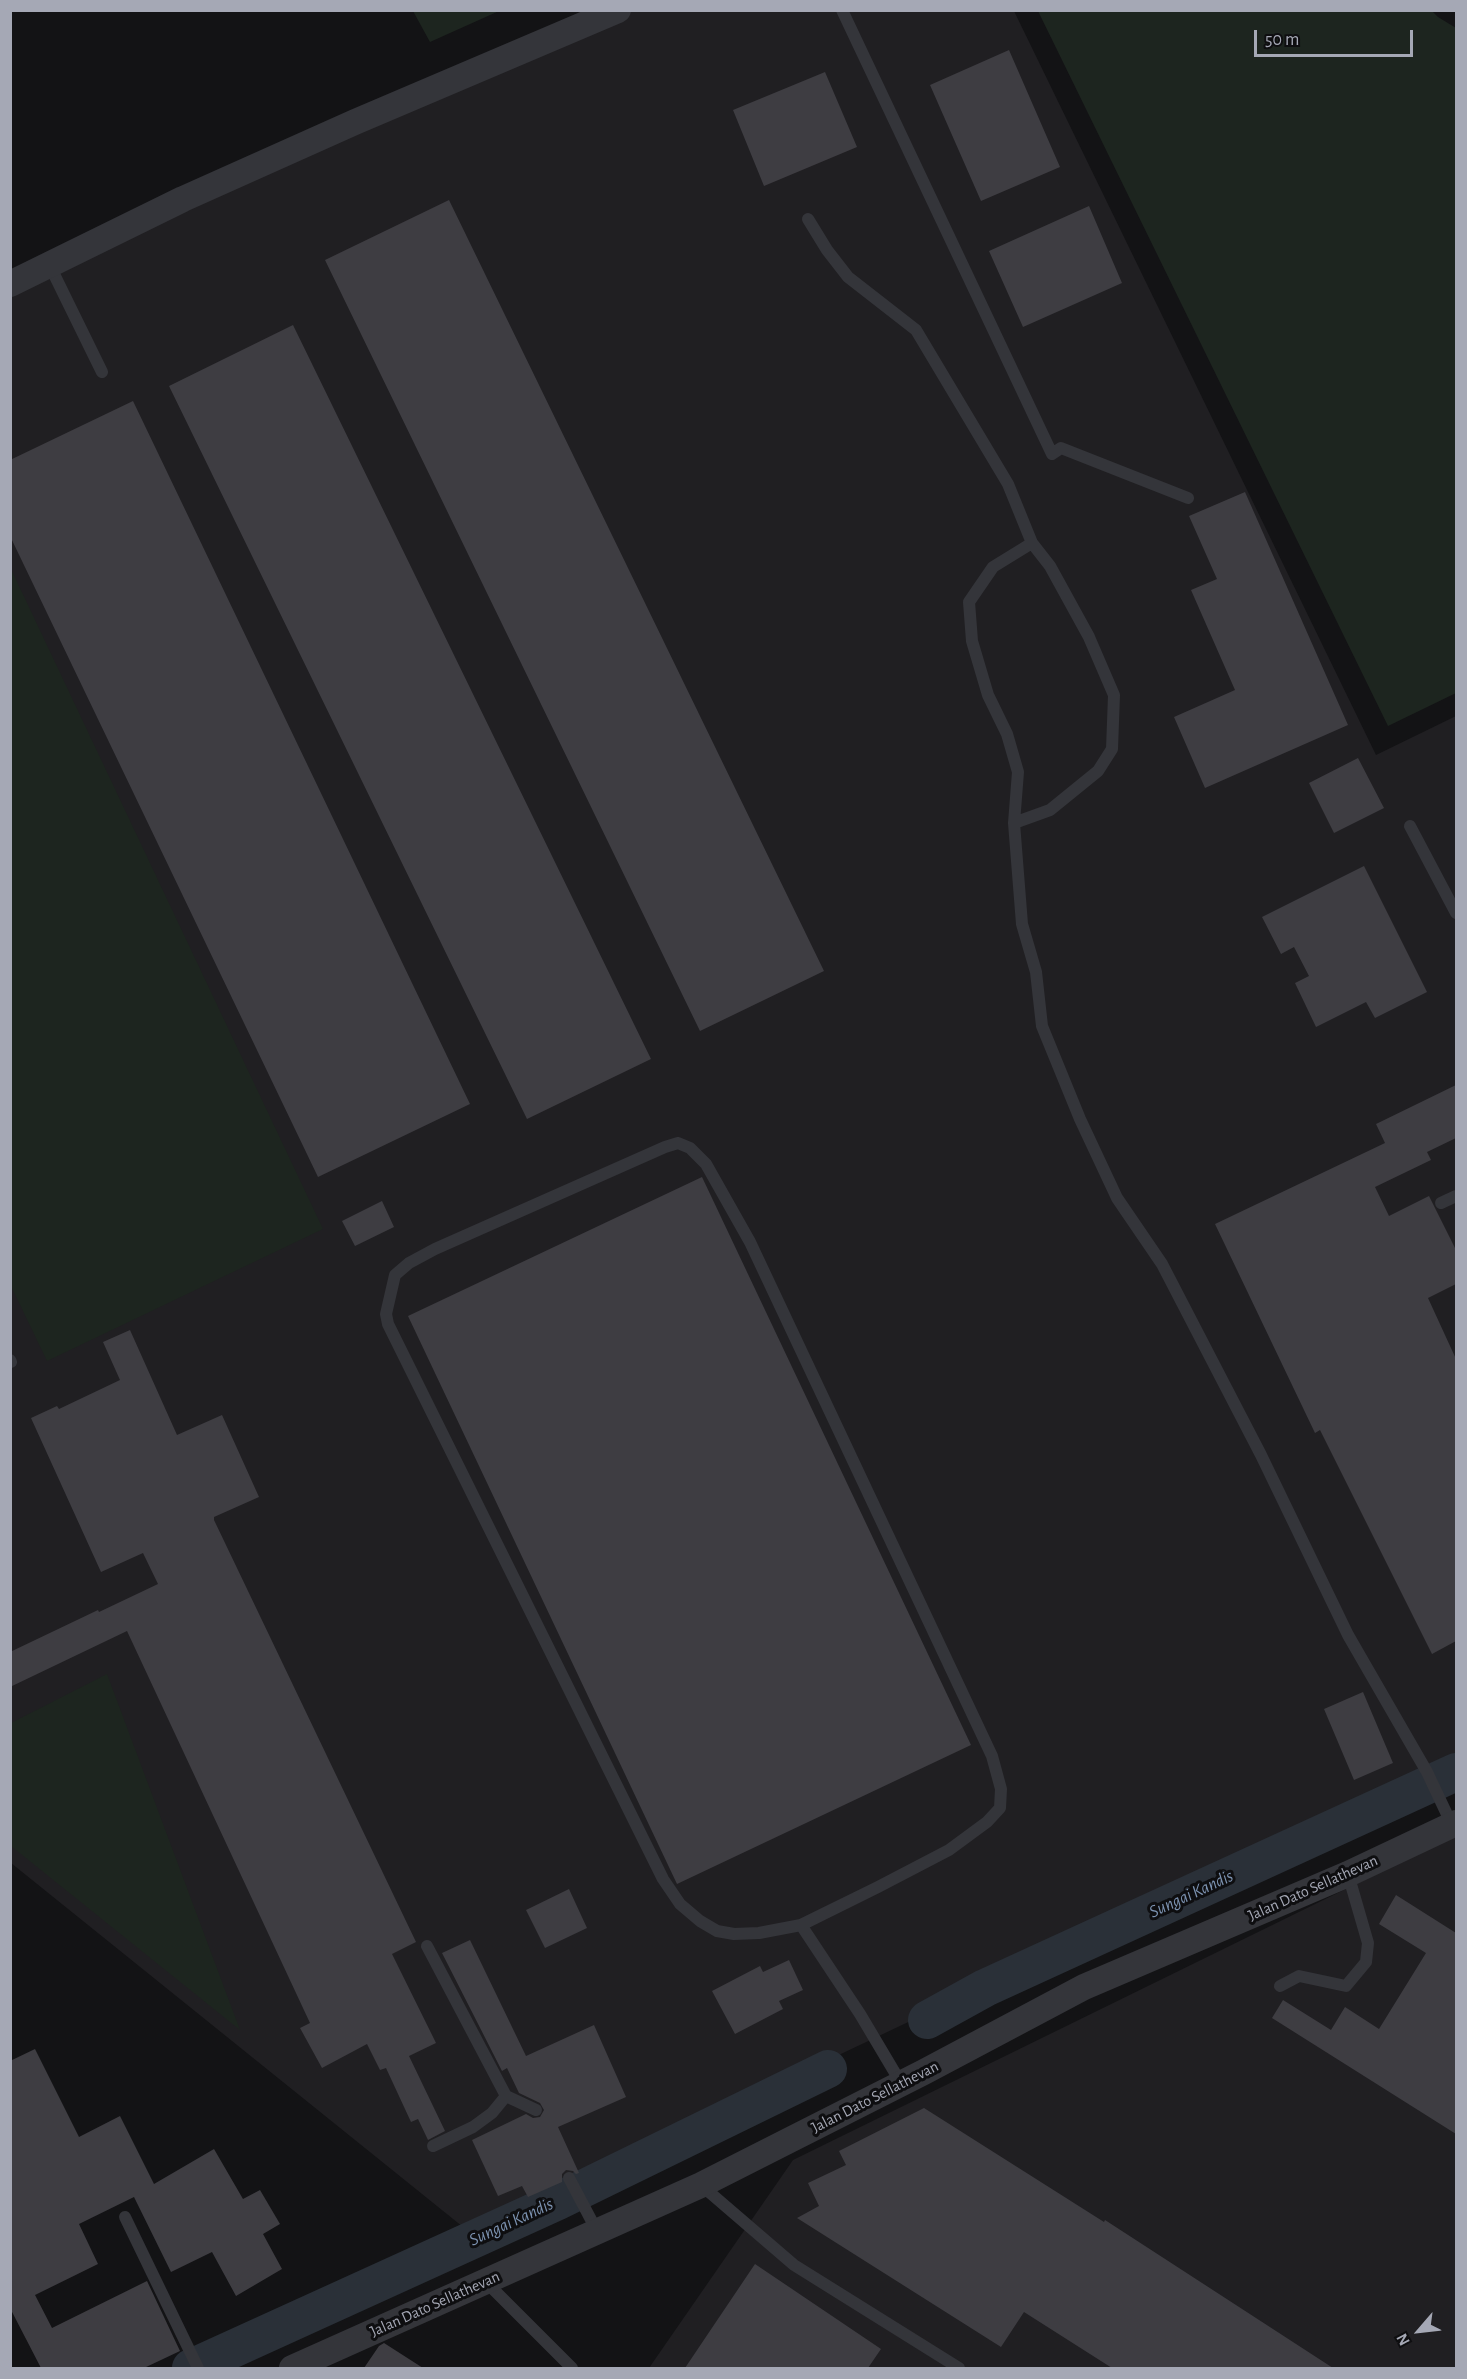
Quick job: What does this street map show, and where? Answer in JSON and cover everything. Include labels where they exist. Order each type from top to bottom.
[{"type":"street","points":[[10,284],[204,190],[355,122],[618,10]]},
{"type":"street","name":"Jalan Dato Sellathevan","points":[[292,2368],[701,2185],[1084,1987],[1348,1874],[1450,1818]]},
{"type":"lane","points":[[842,10],[1052,453],[1060,448],[1188,498]]},
{"type":"lane","points":[[808,219],[818,237],[848,278],[916,330],[1008,484],[1032,543],[1050,566],[1089,637],[1114,695],[1112,749],[1098,771],[1050,810],[1014,823]]},
{"type":"lane","points":[[50,266],[102,372]]},
{"type":"lane","points":[[1032,543],[993,567],[969,602],[972,641],[988,696],[1007,734],[1018,772],[1014,823],[1022,924],[1036,972],[1042,1026],[1080,1119],[1117,1198],[1162,1264],[1261,1455],[1348,1635],[1450,1818]]},
{"type":"lane","points":[[1410,826],[1456,913]]},
{"type":"lane","points":[[678,1143],[690,1148],[706,1164],[750,1242],[992,1756],[1001,1789],[1000,1808],[987,1822],[949,1850],[801,1925],[759,1934],[717,1931],[700,1921],[680,1904],[663,1879],[388,1324],[386,1314],[395,1275],[409,1263],[435,1249],[643,1156],[678,1143]]},
{"type":"lane","points":[[1441,1203],[1456,1196]]},
{"type":"lane","points":[[1280,1986],[1299,1976],[1346,1986],[1366,1962],[1368,1943],[1348,1874]]},
{"type":"lane","points":[[801,1925],[864,2020],[901,2083]]},
{"type":"lane","points":[[427,1946],[506,2096],[536,2110]]},
{"type":"lane","points":[[434,2146],[473,2127],[492,2113],[506,2096]]},
{"type":"lane","points":[[570,2181],[597,2231]]},
{"type":"lane","points":[[701,2185],[794,2265],[959,2368]]},
{"type":"lane","points":[[125,2217],[198,2368]]},
{"type":"lane","points":[[486,2282],[572,2368]]},
{"type":"shaded area","points":[[1431,10],[1456,28],[1456,693],[1388,726],[1038,11]]},
{"type":"shaded area","points":[[413,11],[499,11],[430,42]]},
{"type":"shaded area","points":[[587,11],[1014,11],[1376,755],[1456,716],[1456,1762],[468,2231],[11,1863],[10,297]]},
{"type":"shaded area","points":[[10,567],[323,1229],[47,1361],[11,1286]]},
{"type":"shaded area","points":[[107,1674],[240,2030],[11,1846],[11,1723]]},
{"type":"shaded area","points":[[1456,1835],[1456,2368],[649,2368],[793,2160]]},
{"type":"building","points":[[1009,50],[1060,167],[981,201],[930,85]]},
{"type":"building","points":[[825,72],[857,147],[764,186],[733,110]]},
{"type":"building","points":[[449,200],[824,971],[700,1031],[325,260]]},
{"type":"building","points":[[1089,206],[1122,283],[1023,327],[989,251]]},
{"type":"building","points":[[293,325],[651,1059],[527,1119],[169,386]]},
{"type":"building","points":[[133,401],[470,1104],[318,1177],[10,536],[10,460]]},
{"type":"building","points":[[1245,492],[1348,725],[1205,788],[1174,717],[1235,690],[1191,590],[1217,579],[1189,516]]},
{"type":"building","points":[[1358,758],[1384,808],[1334,833],[1309,783]]},
{"type":"building","points":[[1364,866],[1427,992],[1375,1018],[1366,1002],[1316,1027],[1295,983],[1309,976],[1294,947],[1281,954],[1262,917]]},
{"type":"building","points":[[1456,1085],[1456,1138],[1427,1152],[1431,1160],[1375,1187],[1389,1216],[1429,1196],[1456,1250],[1456,1284],[1428,1298],[1456,1359],[1456,1641],[1432,1654],[1320,1430],[1315,1433],[1215,1224],[1385,1143],[1376,1124]]},
{"type":"building","points":[[702,1177],[971,1745],[677,1884],[408,1316]]},
{"type":"building","points":[[382,1201],[394,1227],[355,1246],[342,1221]]},
{"type":"building","points":[[130,1330],[177,1435],[222,1415],[259,1497],[214,1517],[214,1520],[416,1942],[392,1954],[436,2043],[409,2056],[445,2131],[428,2140],[418,2119],[411,2122],[386,2068],[380,2070],[367,2044],[322,2068],[300,2028],[310,2023],[127,1631],[10,1687],[10,1652],[158,1584],[143,1553],[101,1572],[31,1418],[57,1406],[59,1409],[120,1380],[103,1342]]},
{"type":"building","points":[[1363,1692],[1393,1763],[1354,1780],[1324,1709]]},
{"type":"building","points":[[569,1889],[587,1928],[545,1948],[526,1910]]},
{"type":"building","points":[[1396,1895],[1456,1933],[1456,2134],[1272,2018],[1283,2000],[1331,2030],[1345,2007],[1379,2029],[1426,1953],[1379,1924]]},
{"type":"building","points":[[470,1940],[526,2056],[594,2025],[626,2097],[558,2127],[579,2173],[566,2170],[562,2174],[562,2182],[528,2197],[522,2186],[498,2196],[472,2140],[526,2114],[533,2118],[540,2117],[544,2110],[540,2103],[519,2093],[507,2068],[502,2071],[442,1953]]},
{"type":"building","points":[[789,1960],[803,1990],[779,2001],[783,2009],[735,2034],[712,1991],[760,1966],[763,1972]]},
{"type":"building","points":[[35,2049],[79,2137],[120,2116],[154,2184],[214,2149],[243,2199],[260,2190],[280,2224],[263,2234],[282,2269],[236,2296],[212,2252],[171,2272],[134,2197],[79,2224],[98,2264],[35,2295],[52,2328],[147,2281],[180,2351],[144,2368],[41,2368],[10,2308],[10,2061]]},
{"type":"building","points":[[924,2108],[1104,2222],[1105,2220],[1333,2368],[1112,2368],[1024,2312],[1001,2347],[797,2218],[819,2206],[808,2183],[846,2165],[839,2151]]},
{"type":"building","points":[[755,2264],[881,2349],[868,2368],[685,2368]]},
{"type":"building","points":[[384,2343],[423,2368],[364,2368],[379,2346]]},
{"type":"waterway","name":"Sungai Kandis","points":[[927,2020],[985,1988],[1456,1772]]},
{"type":"waterway","name":"Sungai Kandis","points":[[191,2368],[558,2201],[828,2069]]}]
